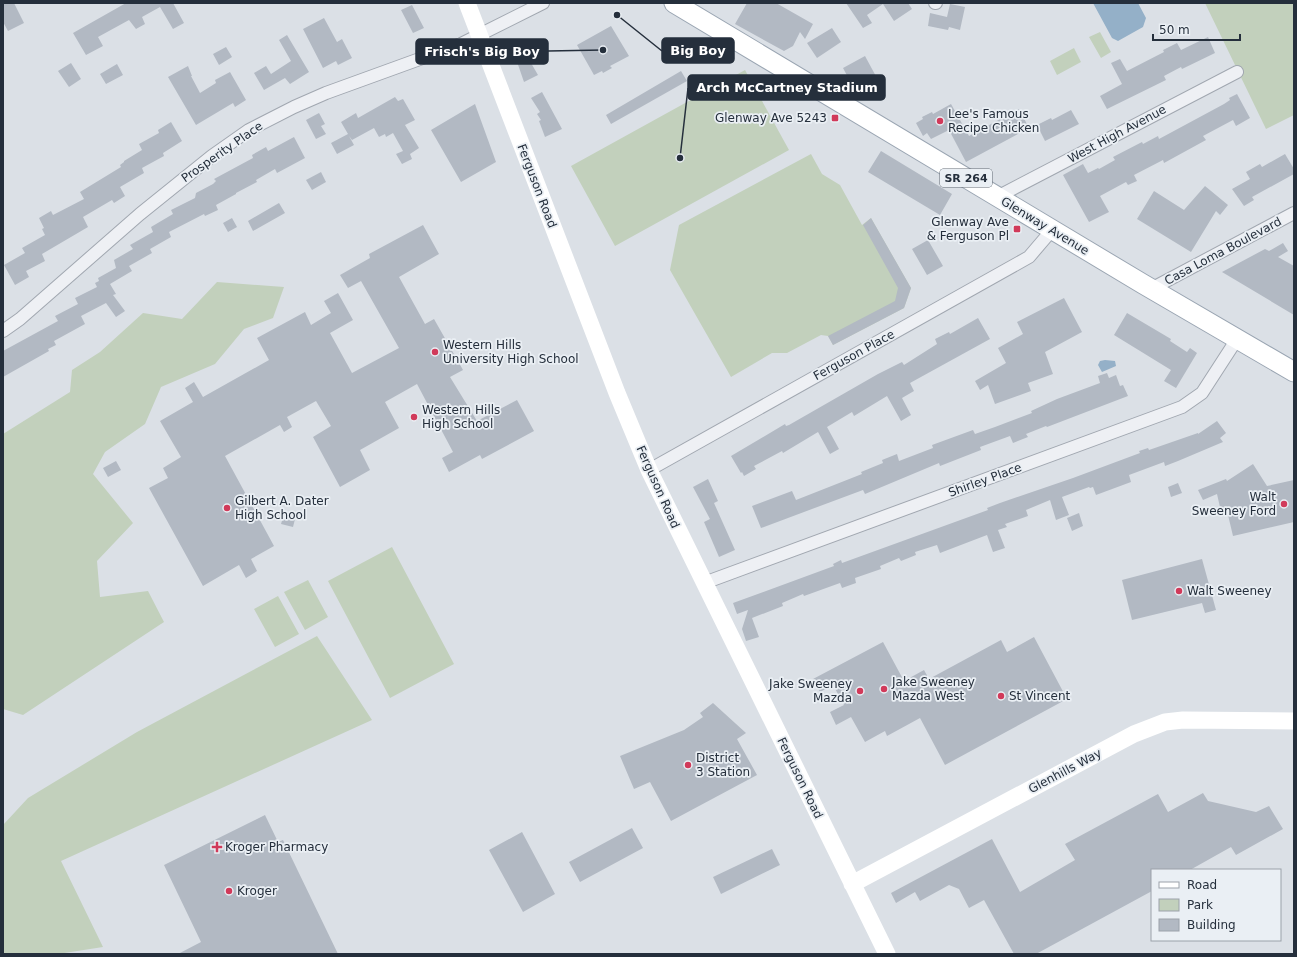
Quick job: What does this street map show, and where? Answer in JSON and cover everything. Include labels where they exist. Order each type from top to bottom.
[{"type":"main road","name":"Glenway Avenue","points":[[674,3],[996,197],[1237,340],[1294,372]]},
{"type":"street","name":"Ferguson Road","points":[[467,3],[611,379],[649,470],[887,954]]},
{"type":"street","name":"Prosperity Place","points":[[3,331],[20,319],[140,214],[212,156],[249,130],[294,107],[326,93],[384,73],[480,36],[543,3]]},
{"type":"street","name":"West High Avenue","points":[[996,197],[1237,72]]},
{"type":"street","name":"Casa Loma Boulevard","points":[[1151,289],[1294,213]]},
{"type":"street","name":"Ferguson Place","points":[[649,470],[1029,257],[1052,230]]},
{"type":"street","name":"Shirley Place","points":[[704,583],[1182,407],[1202,393],[1237,340]]},
{"type":"street","name":"Glenhills Way","points":[[852,884],[1121,740],[1165,722],[1183,720],[1294,721]]},
{"type":"green space","points":[[1205,3],[1294,3],[1294,115],[1266,129]]},
{"type":"green space","points":[[1100,32],[1111,52],[1101,58],[1089,37]]},
{"type":"green space","points":[[1074,48],[1081,62],[1057,75],[1050,61]]},
{"type":"green space","points":[[745,70],[789,150],[615,246],[571,166]]},
{"type":"green space","points":[[811,154],[822,174],[840,185],[862,225],[871,218],[911,288],[904,308],[833,345],[828,336],[821,335],[787,353],[772,353],[731,377],[670,270],[679,225]]},
{"type":"green space","points":[[217,282],[284,287],[273,318],[244,329],[215,364],[161,387],[145,424],[105,452],[93,474],[133,523],[97,561],[100,597],[148,591],[164,622],[23,715],[3,709],[3,434],[70,392],[72,370],[100,352],[143,313],[182,319]]},
{"type":"green space","points":[[392,547],[454,664],[390,698],[328,581]]},
{"type":"green space","points":[[308,580],[328,617],[305,630],[284,592]]},
{"type":"green space","points":[[278,596],[299,634],[275,647],[254,609]]},
{"type":"green space","points":[[317,636],[372,720],[61,861],[103,947],[58,954],[3,954],[3,825],[28,798],[137,732]]},
{"type":"water","points":[[1093,3],[1138,3],[1146,18],[1143,27],[1118,41],[1112,38]]},
{"type":"water","points":[[1100,361],[1115,361],[1116,366],[1102,372],[1098,365]]},
{"type":"building","points":[[3,3],[14,3],[24,23],[8,31],[3,22]]},
{"type":"building","points":[[126,3],[173,3],[184,23],[173,29],[160,7],[142,17],[145,24],[136,29],[129,20],[98,37],[103,46],[86,55],[73,33]]},
{"type":"building","points":[[747,3],[776,3],[813,24],[805,39],[800,32],[793,46],[784,51],[735,24]]},
{"type":"building","points":[[846,3],[908,3],[912,9],[894,21],[883,4],[867,15],[872,23],[863,28]]},
{"type":"building","points":[[950,4],[965,7],[960,30],[949,27],[948,30],[928,26],[930,13],[947,17]]},
{"type":"building","points":[[412,5],[424,28],[413,33],[401,10]]},
{"type":"building","points":[[324,18],[337,42],[342,39],[352,58],[338,65],[336,61],[323,68],[303,29]]},
{"type":"building","points":[[611,26],[629,56],[610,66],[612,68],[603,73],[602,71],[594,75],[577,45]]},
{"type":"building","points":[[832,28],[841,42],[817,58],[807,43]]},
{"type":"building","points":[[287,35],[309,72],[290,84],[285,78],[264,90],[254,73],[266,66],[271,74],[291,61],[279,40]]},
{"type":"building","points":[[1208,37],[1215,53],[1182,69],[1181,67],[1164,76],[1166,80],[1107,109],[1100,96],[1122,84],[1111,63],[1120,59],[1127,71],[1164,52],[1163,50],[1177,43],[1181,50]]},
{"type":"building","points":[[226,47],[232,57],[219,65],[213,54]]},
{"type":"building","points":[[524,51],[538,75],[524,82],[515,56]]},
{"type":"building","points":[[865,56],[878,80],[876,81],[878,85],[858,96],[843,68]]},
{"type":"building","points":[[71,63],[81,79],[69,87],[58,71]]},
{"type":"building","points":[[117,64],[123,75],[106,84],[100,74]]},
{"type":"building","points":[[188,66],[191,76],[200,93],[216,83],[215,80],[230,72],[246,100],[235,107],[233,103],[196,125],[168,77]]},
{"type":"building","points":[[681,71],[687,81],[611,124],[606,115]]},
{"type":"building","points":[[542,92],[562,129],[545,137],[539,121],[541,120],[537,114],[540,112],[531,98]]},
{"type":"building","points":[[1237,94],[1250,118],[1236,126],[1233,120],[1203,136],[1206,140],[1164,163],[1163,160],[1134,175],[1137,181],[1128,185],[1126,182],[1100,196],[1109,212],[1089,222],[1063,175],[1083,164],[1088,173],[1098,168],[1099,169],[1115,160],[1113,157],[1142,142],[1143,144],[1158,136],[1159,139],[1224,104],[1230,100],[1229,98]]},
{"type":"building","points":[[395,97],[398,101],[403,99],[415,120],[405,125],[419,148],[410,154],[412,159],[402,164],[396,154],[403,151],[393,133],[386,137],[385,134],[379,137],[374,128],[352,140],[349,136],[354,145],[337,154],[331,143],[348,134],[341,122],[356,113],[358,118]]},
{"type":"building","points":[[475,104],[496,162],[461,182],[431,130]]},
{"type":"building","points":[[951,104],[969,136],[1019,109],[1029,128],[966,162],[949,130],[931,139],[927,133],[923,136],[916,123],[923,119],[922,117],[932,112],[933,114]]},
{"type":"building","points":[[1071,110],[1079,124],[1045,141],[1037,125],[1051,118],[1052,120]]},
{"type":"building","points":[[319,113],[325,124],[321,126],[326,134],[316,139],[306,120]]},
{"type":"building","points":[[171,122],[182,141],[163,153],[164,156],[142,168],[144,173],[120,187],[125,196],[114,203],[112,200],[83,217],[88,227],[42,254],[45,261],[26,271],[29,277],[15,285],[4,265],[25,253],[22,248],[45,235],[42,229],[44,228],[39,218],[51,211],[53,215],[84,199],[80,192],[121,167],[120,165],[124,161],[142,150],[139,144],[159,133],[158,130]]},
{"type":"building","points":[[294,137],[305,158],[277,173],[275,169],[256,180],[257,182],[216,205],[218,210],[205,216],[204,214],[169,232],[171,237],[150,249],[152,253],[129,266],[132,271],[110,284],[116,294],[113,295],[125,311],[116,317],[106,303],[81,316],[85,324],[54,341],[56,345],[48,349],[49,351],[3,377],[3,351],[58,321],[55,316],[78,304],[75,298],[97,287],[95,283],[99,281],[98,278],[116,268],[114,260],[133,249],[130,245],[153,232],[151,227],[173,214],[171,210],[195,198],[196,193],[216,181],[214,179],[253,158],[252,155],[266,147],[268,151]]},
{"type":"building","points":[[881,151],[952,194],[940,215],[868,172]]},
{"type":"building","points":[[1285,154],[1294,169],[1294,174],[1252,197],[1254,200],[1244,206],[1232,189],[1250,179],[1246,172],[1260,164],[1262,167]]},
{"type":"building","points":[[321,172],[326,182],[312,190],[306,180]]},
{"type":"building","points":[[1205,186],[1228,205],[1220,215],[1216,211],[1191,252],[1137,219],[1154,191],[1184,210]]},
{"type":"building","points":[[279,203],[285,213],[253,231],[248,221]]},
{"type":"building","points":[[232,218],[237,227],[228,232],[223,223]]},
{"type":"building","points":[[871,218],[911,288],[904,308],[833,345],[828,336],[895,301],[898,288],[863,225]]},
{"type":"building","points":[[423,225],[439,254],[399,277],[425,324],[434,319],[463,370],[450,377],[477,421],[517,400],[534,431],[482,459],[480,455],[449,472],[442,458],[453,452],[417,384],[385,402],[399,428],[360,450],[370,470],[340,487],[313,437],[331,426],[316,401],[287,417],[292,427],[284,432],[280,425],[225,456],[274,546],[251,559],[257,571],[246,578],[239,565],[203,586],[149,488],[168,478],[163,468],[181,457],[160,421],[193,402],[185,388],[194,382],[203,397],[269,360],[257,338],[305,312],[311,325],[331,313],[324,301],[338,293],[353,320],[330,333],[352,373],[399,348],[361,281],[348,288],[340,275],[370,258],[369,254]]},
{"type":"building","points":[[928,240],[943,266],[927,275],[912,249]]},
{"type":"building","points":[[1283,243],[1288,251],[1278,257],[1294,266],[1294,315],[1222,272],[1265,249],[1269,251]]},
{"type":"building","points":[[1064,298],[1082,332],[1045,352],[1053,374],[1028,383],[1031,391],[995,404],[988,385],[980,390],[975,381],[1006,363],[998,348],[1023,334],[1017,322]]},
{"type":"building","points":[[1127,313],[1171,339],[1170,341],[1187,352],[1190,348],[1197,353],[1176,388],[1164,381],[1171,370],[1114,335]]},
{"type":"building","points":[[978,318],[990,339],[910,383],[914,391],[902,398],[911,415],[901,421],[887,396],[854,416],[852,412],[827,427],[839,449],[830,454],[818,432],[783,453],[782,451],[754,466],[756,469],[744,476],[742,472],[741,473],[731,456],[785,424],[786,426],[789,425],[878,374],[902,362],[904,365],[937,344],[935,339],[949,332],[950,334]]},
{"type":"building","points":[[1107,373],[1109,378],[1116,375],[1120,386],[1123,385],[1128,396],[1026,434],[1028,437],[1013,443],[1010,436],[980,447],[981,450],[940,466],[939,463],[865,494],[863,490],[761,528],[752,506],[792,491],[796,500],[862,474],[861,472],[883,463],[882,460],[897,454],[899,461],[933,448],[932,445],[973,430],[975,434],[995,427],[1032,413],[1031,411],[1057,399],[1100,383],[1098,376]]},
{"type":"building","points":[[1217,421],[1226,433],[1220,438],[1223,442],[1165,466],[1164,462],[1129,475],[1131,482],[1096,495],[1093,487],[1089,487],[1062,497],[1069,515],[1056,520],[1050,500],[1026,510],[1028,516],[1005,524],[1007,527],[998,530],[1005,548],[993,552],[987,535],[940,553],[937,545],[915,552],[916,555],[901,561],[899,558],[880,566],[881,569],[855,578],[856,583],[842,588],[840,583],[804,596],[803,594],[782,603],[783,606],[752,618],[759,637],[746,641],[742,629],[748,610],[737,614],[733,603],[834,566],[833,564],[841,560],[842,563],[988,510],[987,508],[1000,503],[1140,453],[1139,451],[1148,448],[1149,450],[1198,434]]},
{"type":"building","points":[[116,461],[121,470],[108,477],[103,468]]},
{"type":"building","points":[[1253,464],[1267,486],[1294,480],[1294,522],[1233,536],[1228,515],[1222,516],[1217,494],[1203,500],[1198,490],[1226,479],[1227,481]]},
{"type":"building","points":[[708,479],[718,501],[714,503],[735,550],[719,557],[704,522],[710,519],[693,487]]},
{"type":"building","points":[[1178,483],[1182,493],[1171,497],[1168,487]]},
{"type":"building","points":[[285,511],[296,515],[293,527],[281,524]]},
{"type":"building","points":[[1079,513],[1083,526],[1072,531],[1067,518]]},
{"type":"building","points":[[1202,559],[1216,610],[1205,613],[1202,603],[1132,620],[1122,580]]},
{"type":"building","points":[[1034,637],[1067,699],[945,765],[920,718],[887,736],[885,731],[865,742],[851,717],[836,725],[830,712],[844,705],[833,685],[820,692],[813,679],[883,642],[904,681],[924,670],[929,679],[1001,640],[1007,652]]},
{"type":"building","name":"District 3 Station","points":[[713,703],[746,733],[737,739],[757,775],[671,821],[650,782],[634,789],[620,756],[684,730],[703,717],[700,713]]},
{"type":"building","points":[[1203,793],[1208,801],[1256,812],[1269,806],[1283,829],[1236,855],[1231,847],[1192,869],[1151,869],[1151,892],[1036,954],[1014,954],[984,900],[969,908],[959,889],[949,885],[920,901],[915,892],[896,903],[891,893],[992,839],[1020,892],[1075,860],[1065,844],[1158,794],[1168,812]]},
{"type":"building","points":[[265,815],[278,842],[283,840],[338,954],[178,954],[201,942],[164,865]]},
{"type":"building","points":[[632,828],[643,848],[580,882],[569,862]]},
{"type":"building","points":[[522,832],[555,894],[523,912],[489,850]]},
{"type":"building","points":[[772,849],[780,865],[721,894],[713,877]]},
{"type":"place","name":"Big Boy","points":[[617,15]]},
{"type":"place","name":"Frisch's Big Boy","points":[[603,50]]},
{"type":"place","name":"Glenway Ave 5243","points":[[835,118]]},
{"type":"place","name":"Lee's Famous Recipe Chicken","points":[[940,121]]},
{"type":"place","name":"Arch McCartney Stadium","points":[[680,158]]},
{"type":"place","name":"Glenway Ave & Ferguson Pl","points":[[1017,229]]},
{"type":"place","name":"Western Hills University High School","points":[[435,352]]},
{"type":"place","name":"Western Hills High School","points":[[414,417]]},
{"type":"place","name":"Walt Sweeney Ford","points":[[1284,504]]},
{"type":"place","name":"Gilbert A. Dater High School","points":[[227,508]]},
{"type":"place","name":"Walt Sweeney","points":[[1179,591]]},
{"type":"place","name":"Jake Sweeney Mazda West","points":[[884,689]]},
{"type":"place","name":"Jake Sweeney Mazda","points":[[860,691]]},
{"type":"place","name":"St Vincent","points":[[1001,696]]},
{"type":"place","name":"District 3 Station","points":[[688,765]]},
{"type":"place","name":"Kroger Pharmacy","points":[[217,847]]},
{"type":"place","name":"Kroger","points":[[229,891]]}]
